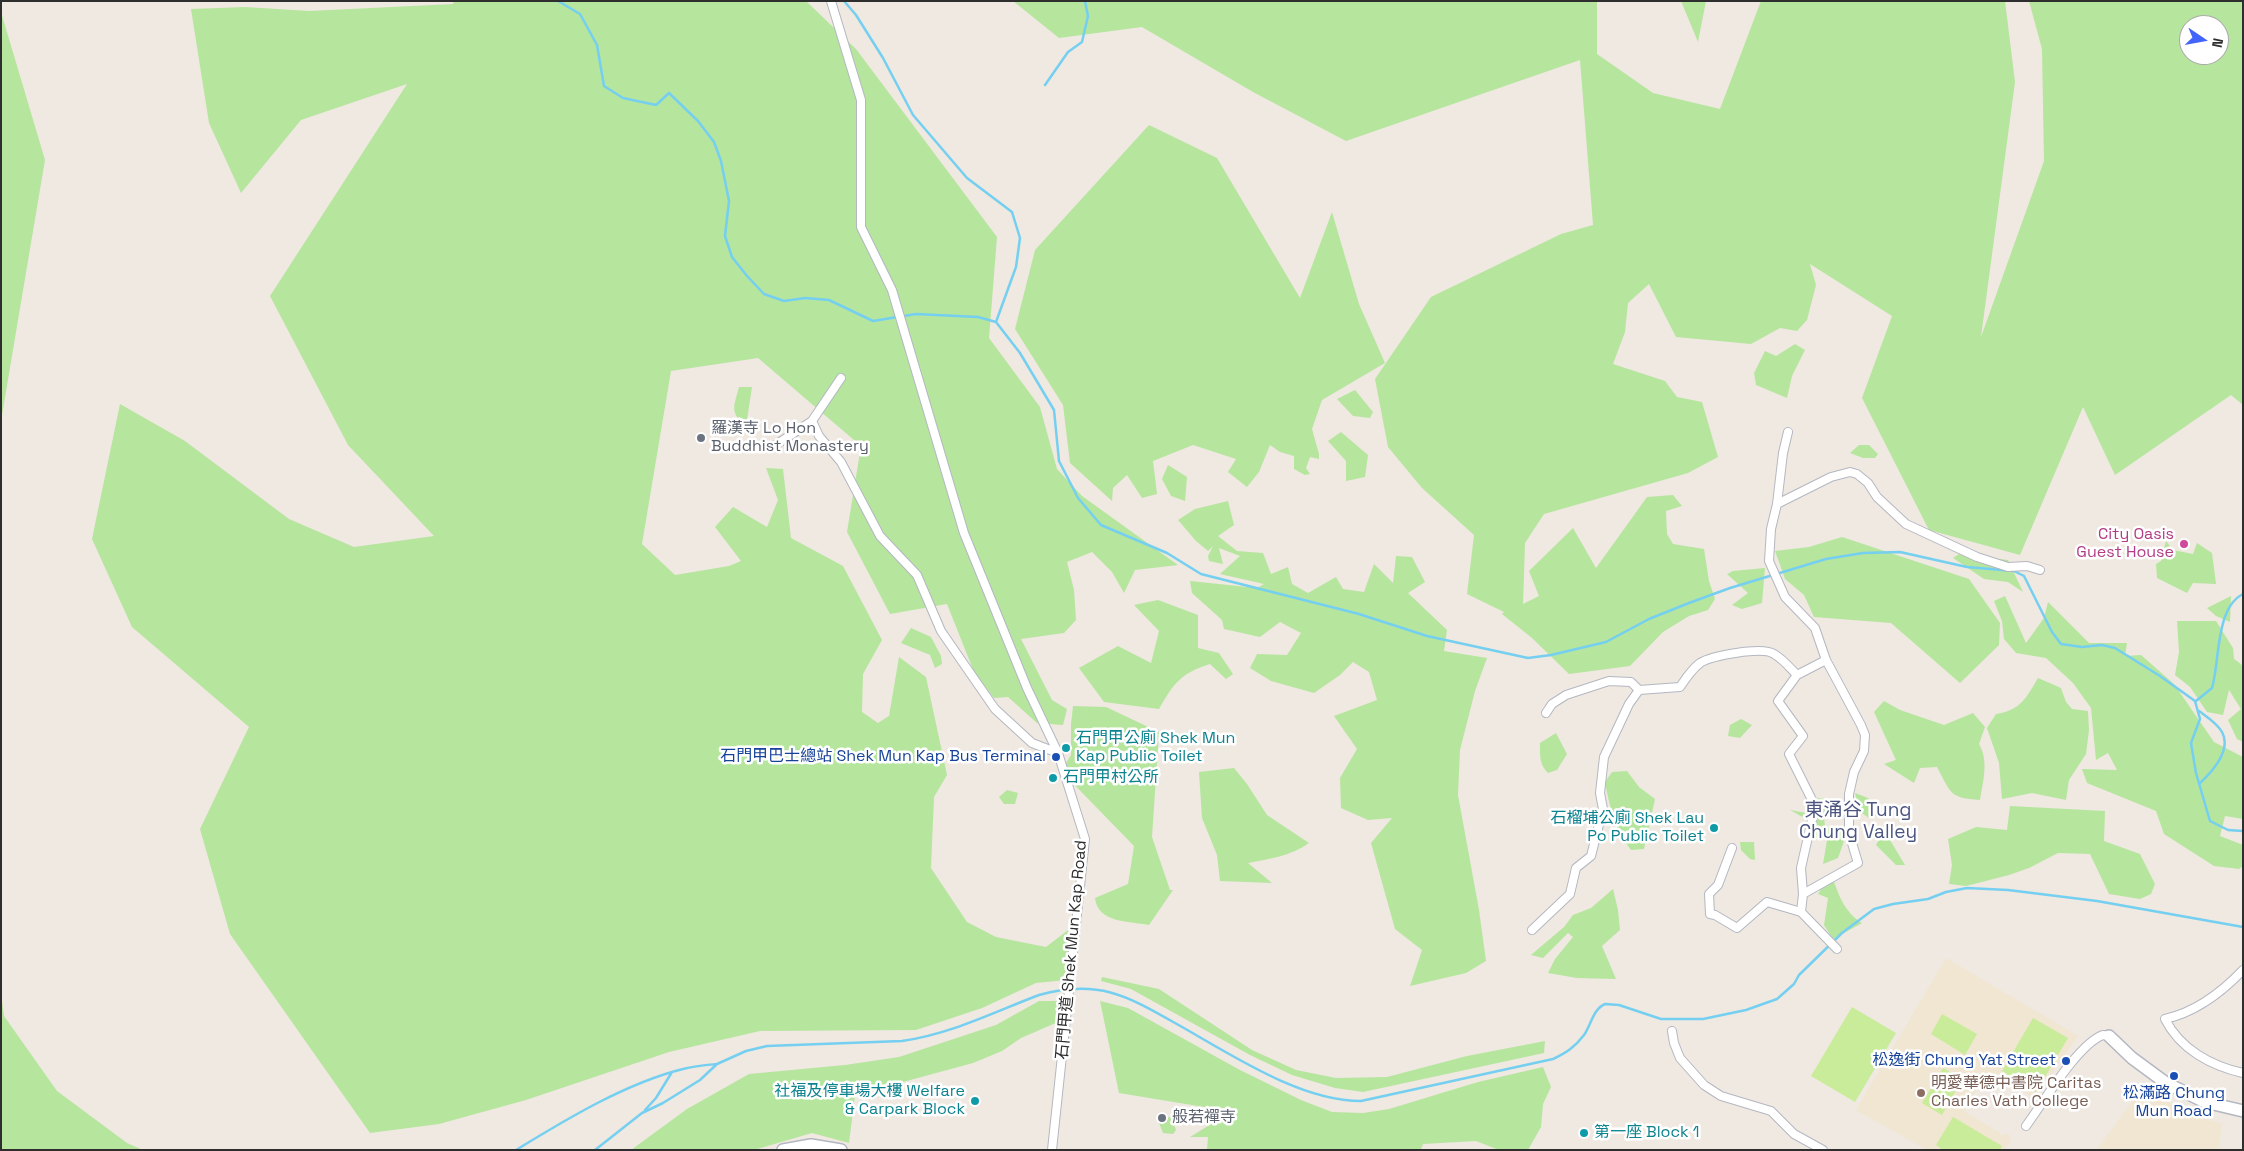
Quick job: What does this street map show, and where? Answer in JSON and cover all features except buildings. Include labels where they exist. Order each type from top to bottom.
[{"type":"street","name":"石門甲道 Shek Mun Kap Road","points":[[831,1],[861,100],[861,228],[892,290],[964,533],[1027,688],[1058,753],[1085,839],[1052,1150]]},
{"type":"street","points":[[771,448],[812,421],[841,378]]},
{"type":"street","points":[[812,421],[818,436],[841,462],[880,536],[917,575],[941,631],[995,708],[1032,742],[1058,753]]},
{"type":"street","points":[[1788,432],[1783,453],[1777,504],[1771,529],[1769,561],[1785,597],[1815,628],[1826,660],[1861,725],[1864,735],[1864,751],[1854,772],[1849,794],[1849,832],[1858,863],[1803,894]]},
{"type":"street","points":[[1777,504],[1831,477],[1850,472],[1857,474],[1868,483],[1877,497],[1906,524],[1978,557],[2008,567],[2027,566],[2040,570]]},
{"type":"street","points":[[1532,930],[1570,894],[1576,868],[1591,856],[1603,809],[1600,793],[1604,757],[1628,704],[1640,690],[1680,687],[1690,671],[1701,662],[1747,650],[1763,650],[1774,653],[1797,675]]},
{"type":"street","points":[[1801,912],[1803,894],[1801,868],[1815,806],[1789,754],[1803,736],[1778,701],[1797,675],[1826,660]]},
{"type":"street","points":[[1546,712],[1552,704],[1566,695],[1609,680],[1631,682],[1640,690]]},
{"type":"street","points":[[1732,848],[1718,886],[1709,894],[1710,914],[1738,928],[1767,902],[1801,912],[1835,947]]},
{"type":"street","points":[[2243,970],[2220,992],[2188,1012],[2165,1020],[2178,1040],[2186,1048],[2229,1070],[2243,1073]]},
{"type":"street","points":[[1672,1031],[1680,1058],[1704,1085],[1721,1096],[1772,1111],[1794,1134],[1823,1150]]},
{"type":"street","points":[[2026,1126],[2088,1043],[2103,1035],[2109,1036],[2132,1058],[2166,1083],[2205,1102],[2243,1111]]},
{"type":"street","points":[[783,1150],[811,1145],[841,1150]]},
{"type":"shaded area","points":[[1946,958],[2078,1036],[2036,1096],[2033,1097],[2000,1078],[1991,1079],[1985,1076],[1964,1111],[2000,1133],[2001,1136],[2008,1133],[2011,1140],[2005,1150],[1927,1150],[1856,1110]]},
{"type":"shaded area","points":[[2144,1086],[2173,1105],[2172,1112],[2222,1123],[2219,1150],[2096,1150]]},
{"type":"green space","points":[[454,1],[806,1],[856,49],[997,237],[989,338],[1040,407],[1057,469],[1082,496],[1178,565],[1135,570],[1124,593],[1112,572],[1092,552],[1067,562],[1074,590],[1076,620],[1064,633],[1021,639],[1052,700],[1067,709],[1063,725],[1037,723],[1008,697],[994,698],[974,672],[947,604],[890,614],[847,532],[861,446],[758,358],[671,371],[642,544],[675,575],[729,566],[741,561],[715,527],[733,507],[767,527],[778,500],[766,468],[783,469],[791,538],[843,566],[882,640],[863,674],[862,712],[878,723],[889,716],[899,657],[926,677],[947,775],[934,797],[931,868],[967,922],[996,937],[1046,947],[1072,927],[1066,980],[1036,983],[982,1008],[916,1030],[760,1031],[669,1052],[526,1100],[439,1124],[370,1133],[230,934],[200,829],[249,727],[132,627],[92,539],[120,404],[185,441],[289,519],[354,547],[434,536],[348,445],[270,296],[407,84],[301,120],[241,193],[209,123],[191,9],[245,7],[309,11],[453,4]]},
{"type":"green space","points":[[1013,1],[1597,1],[1597,54],[1653,93],[1720,109],[1761,1],[2005,1],[2015,82],[1981,337],[2044,161],[2042,49],[2029,1],[2243,1],[2243,405],[2231,395],[2115,475],[2083,407],[2020,555],[1929,530],[1862,398],[1892,316],[1810,264],[1816,285],[1807,320],[1797,331],[1780,328],[1751,344],[1676,337],[1649,284],[1628,303],[1625,332],[1613,364],[1665,381],[1677,397],[1702,402],[1718,457],[1688,473],[1544,514],[1525,543],[1523,604],[1539,596],[1529,571],[1573,528],[1596,568],[1647,497],[1673,495],[1682,506],[1666,511],[1667,534],[1673,544],[1704,549],[1709,581],[1715,599],[1708,610],[1689,616],[1663,632],[1630,666],[1569,674],[1532,638],[1502,614],[1504,612],[1467,594],[1474,535],[1422,488],[1388,447],[1375,379],[1431,297],[1561,234],[1593,225],[1580,60],[1346,141],[1253,92],[1142,27],[1059,38]]},
{"type":"green space","points":[[1681,1],[1706,1],[1698,42]]},
{"type":"green space","points":[[1,12],[45,160],[1,421]]},
{"type":"green space","points":[[1149,125],[1217,158],[1300,298],[1332,212],[1359,304],[1385,363],[1322,400],[1312,429],[1319,459],[1310,457],[1306,468],[1310,474],[1305,475],[1294,469],[1294,456],[1280,452],[1270,445],[1259,472],[1247,487],[1228,472],[1236,459],[1193,445],[1153,461],[1157,494],[1142,498],[1127,475],[1113,488],[1112,501],[1070,463],[1063,405],[1015,329],[1035,250]]},
{"type":"green space","points":[[1795,344],[1805,350],[1792,376],[1787,398],[1756,385],[1754,373],[1765,351],[1776,356]]},
{"type":"green space","points":[[739,387],[752,387],[746,426],[737,417],[734,409]]},
{"type":"green space","points":[[1355,390],[1373,412],[1370,418],[1353,416],[1337,399]]},
{"type":"green space","points":[[1341,432],[1368,455],[1365,477],[1346,481],[1346,461],[1328,441]]},
{"type":"green space","points":[[1859,445],[1869,445],[1878,454],[1875,458],[1863,458],[1850,453]]},
{"type":"green space","points":[[1168,465],[1187,477],[1185,501],[1171,496],[1162,479]]},
{"type":"green space","points":[[1228,501],[1234,525],[1218,536],[1237,551],[1263,553],[1271,574],[1288,567],[1292,584],[1308,593],[1336,577],[1343,589],[1364,592],[1374,564],[1393,583],[1396,556],[1412,557],[1425,582],[1408,593],[1447,630],[1444,651],[1487,658],[1475,691],[1460,750],[1458,795],[1479,910],[1486,961],[1466,973],[1410,986],[1422,950],[1395,929],[1371,843],[1392,818],[1368,820],[1341,808],[1340,778],[1357,749],[1334,716],[1377,700],[1369,672],[1353,662],[1340,675],[1314,693],[1271,681],[1250,668],[1257,654],[1287,655],[1301,633],[1280,622],[1260,637],[1224,629],[1222,620],[1192,593],[1190,581],[1257,588],[1264,584],[1220,574],[1240,556],[1219,548],[1223,564],[1209,561],[1208,556],[1213,546],[1208,551],[1196,541],[1178,520],[1195,509]]},
{"type":"green space","points":[[1842,537],[1969,579],[2000,623],[1999,645],[1960,683],[1891,623],[1814,617],[1804,595],[1785,579],[1775,551],[1809,547]]},
{"type":"green space","points":[[2166,541],[2173,550],[2193,554],[2197,543],[2212,553],[2216,584],[2193,583],[2187,593],[2157,578],[2156,564],[2161,561]]},
{"type":"green space","points":[[1959,554],[2008,560],[2023,592],[2008,582],[1984,579],[1953,558]]},
{"type":"green space","points":[[1765,568],[1762,603],[1742,609],[1732,605],[1748,593],[1727,574],[1733,571]]},
{"type":"green space","points":[[2005,596],[2026,643],[2044,618],[2048,602],[2089,643],[2127,643],[2125,656],[2141,655],[2174,684],[2214,742],[2243,757],[2243,819],[2225,816],[2220,836],[2243,845],[2243,866],[2239,869],[2214,866],[2164,834],[2156,811],[2087,783],[2082,769],[2117,770],[2108,753],[2096,760],[2091,708],[2073,683],[2046,658],[2016,653],[2004,639],[2002,621],[1994,601]]},
{"type":"green space","points":[[2231,596],[2230,622],[2216,616],[2207,608]]},
{"type":"green space","points":[[1158,600],[1198,615],[1198,648],[1219,653],[1233,674],[1226,679],[1210,664],[1200,667],[1179,680],[1159,709],[1104,702],[1079,668],[1118,646],[1151,663],[1159,631],[1134,605]]},
{"type":"green space","points":[[2177,621],[2216,621],[2233,648],[2234,659],[2241,664],[2243,669],[2243,742],[2237,739],[2228,720],[2241,709],[2229,690],[2223,715],[2207,712],[2190,687],[2175,675],[2179,652]]},
{"type":"green space","points":[[911,628],[931,637],[941,656],[942,664],[935,668],[930,655],[901,643]]},
{"type":"green space","points":[[2038,678],[2061,688],[2066,702],[2072,709],[2088,711],[2089,730],[2086,754],[2069,780],[2066,800],[2032,793],[2002,799],[1999,763],[1987,728],[1996,714],[2011,710],[2022,702]]},
{"type":"green space","points":[[1884,701],[1900,710],[1944,725],[1973,713],[1985,727],[1979,744],[1985,764],[1980,800],[1956,796],[1945,783],[1937,767],[1920,768],[1914,783],[1884,764],[1896,760],[1874,712]]},
{"type":"green space","points":[[1073,706],[1106,707],[1159,732],[1152,837],[1170,890],[1173,890],[1149,925],[1115,919],[1102,912],[1097,906],[1095,898],[1128,884],[1134,846],[1061,771],[1071,755]]},
{"type":"green space","points":[[1741,719],[1752,725],[1740,738],[1728,736],[1730,725]]},
{"type":"green space","points":[[1556,733],[1567,754],[1557,770],[1548,773],[1540,756],[1540,743]]},
{"type":"green space","points":[[1234,768],[1267,815],[1309,843],[1287,854],[1248,863],[1272,883],[1220,881],[1217,855],[1202,818],[1199,772]]},
{"type":"green space","points":[[1627,771],[1639,787],[1655,799],[1644,849],[1631,850],[1621,835],[1611,809],[1605,782],[1612,772]]},
{"type":"green space","points":[[1007,790],[1018,793],[1015,804],[1004,804],[999,797]]},
{"type":"green space","points":[[1855,793],[1868,798],[1880,815],[1869,818],[1859,811]]},
{"type":"green space","points":[[1818,798],[1835,801],[1826,812],[1824,818],[1825,826],[1841,831],[1844,841],[1838,858],[1823,864],[1827,840],[1816,837],[1806,819],[1790,810],[1806,813]]},
{"type":"green space","points":[[2010,806],[2105,811],[2104,841],[2140,854],[2155,884],[2151,894],[2140,899],[2109,894],[2090,854],[2058,853],[2029,868],[2009,875],[1966,886],[1949,884],[1952,865],[1948,839],[1976,827],[2007,830]]},
{"type":"green space","points":[[1884,830],[1905,865],[1896,865],[1876,845]]},
{"type":"green space","points":[[1740,842],[1754,842],[1755,860],[1750,859],[1741,850]]},
{"type":"green space","points":[[1831,873],[1846,907],[1862,923],[1833,939],[1824,925],[1828,898],[1818,894]]},
{"type":"green space","points":[[1613,889],[1620,930],[1602,946],[1616,979],[1577,978],[1548,973],[1555,959],[1573,937],[1568,933],[1543,958],[1531,955],[1564,927],[1573,915],[1591,908]]},
{"type":"green space","points":[[1102,977],[1159,989],[1252,1050],[1296,1070],[1336,1078],[1387,1077],[1467,1056],[1545,1041],[1544,1053],[1363,1092],[1335,1088],[1292,1075],[1250,1055],[1131,989],[1101,981]]},
{"type":"green space","points":[[1,993],[4,1016],[57,1091],[127,1143],[143,1150],[1,1150]]},
{"type":"green space","points":[[1039,1001],[1058,1001],[1058,1022],[1021,1038],[1002,1051],[973,1063],[855,1095],[849,1143],[812,1133],[754,1150],[631,1150],[687,1109],[749,1074],[845,1065],[899,1057],[996,1025]]},
{"type":"green space","points":[[1100,1001],[1128,1008],[1240,1070],[1301,1100],[1332,1112],[1363,1113],[1389,1109],[1478,1082],[1543,1067],[1551,1087],[1543,1104],[1541,1127],[1528,1150],[1499,1150],[1476,1141],[1423,1144],[1421,1150],[1207,1150],[1208,1137],[1190,1137],[1216,1121],[1216,1109],[1119,1093]]},
{"type":"green space","points":[[1852,1007],[1896,1033],[1855,1102],[1811,1076]]},
{"type":"green space","points":[[1942,1014],[1977,1034],[1965,1055],[1931,1034]]},
{"type":"green space","points":[[2033,1018],[2068,1038],[2036,1092],[2002,1071]]},
{"type":"green space","points":[[1943,1068],[1962,1079],[1942,1115],[1922,1103]]},
{"type":"green space","points":[[1171,1116],[1176,1130],[1173,1134],[1163,1133],[1159,1123]]},
{"type":"green space","points":[[1953,1117],[2002,1146],[2000,1150],[1943,1150],[1936,1145]]},
{"type":"waterway","points":[[558,1],[580,14],[597,45],[604,86],[623,98],[656,105],[669,93],[698,121],[714,142],[721,161],[729,201],[725,236],[732,257],[764,294],[784,301],[805,298],[829,300],[873,321],[916,314],[978,317],[996,322],[1020,353],[1054,410],[1059,461],[1078,498],[1101,525],[1167,553],[1201,574],[1359,614],[1427,636],[1528,658],[1551,655],[1606,642],[1649,619],[1689,603],[1730,588],[1826,559],[1863,553],[1900,552],[1967,567],[2014,571],[2024,576],[2052,632],[2061,644],[2082,647],[2102,645],[2115,648],[2160,676],[2195,701],[2200,719],[2191,743],[2196,773],[2210,821],[2228,830],[2243,831]]},
{"type":"waterway","points":[[844,1],[856,15],[883,58],[913,115],[967,178],[1012,212],[1020,238],[1016,267],[996,322]]},
{"type":"waterway","points":[[1045,85],[1068,52],[1082,42],[1088,16],[1085,1]]},
{"type":"waterway","points":[[2196,701],[2212,688],[2223,623],[2227,611],[2234,601],[2243,594]]},
{"type":"waterway","points":[[2199,711],[2212,720],[2222,732],[2224,739],[2223,753],[2215,767],[2200,783]]},
{"type":"waterway","points":[[595,1150],[642,1113],[663,1103],[700,1080],[717,1064],[746,1051],[767,1046],[902,1041],[920,1038],[955,1028],[1039,995],[1059,990],[1095,989],[1110,992],[1157,1013],[1241,1061],[1289,1084],[1337,1099],[1361,1101],[1553,1059],[1577,1043],[1584,1035],[1598,1010],[1605,1004],[1619,1005],[1661,1019],[1703,1019],[1746,1010],[1777,999],[1794,984],[1799,975],[1842,933],[1874,909],[1928,899],[1946,892],[1967,888],[2008,890],[2097,901],[2243,927]]},
{"type":"waterway","points":[[516,1150],[575,1115],[640,1083],[683,1069],[717,1064]]},
{"type":"waterway","points":[[645,1110],[656,1098],[672,1072]]},
{"type":"place","name":"羅漢寺 Lo Hon Buddhist Monastery","points":[[701,438]]},
{"type":"place","name":"City Oasis Guest House","points":[[2184,544]]},
{"type":"place","name":"石門甲公廁 Shek Mun Kap Public Toilet","points":[[1066,748]]},
{"type":"place","name":"石門甲巴士總站 Shek Mun Kap Bus Terminal","points":[[1056,757]]},
{"type":"place","name":"石門甲村公所","points":[[1053,778]]},
{"type":"place","name":"石榴埔公廁 Shek Lau Po Public Toilet","points":[[1714,828]]},
{"type":"place","name":"松逸街 Chung Yat Street","points":[[2066,1061]]},
{"type":"place","name":"松滿路 Chung Mun Road","points":[[2174,1076]]},
{"type":"place","name":"明愛華德中書院 Caritas Charles Vath College","points":[[1921,1093]]},
{"type":"place","name":"社福及停車場大樓 Welfare & Carpark Block","points":[[975,1101]]},
{"type":"place","name":"般若禪寺","points":[[1162,1118]]},
{"type":"place","name":"第一座 Block 1","points":[[1584,1133]]},
{"type":"district","name":"東涌谷 Tung Chung Valley","points":[[1858,822]]}]
